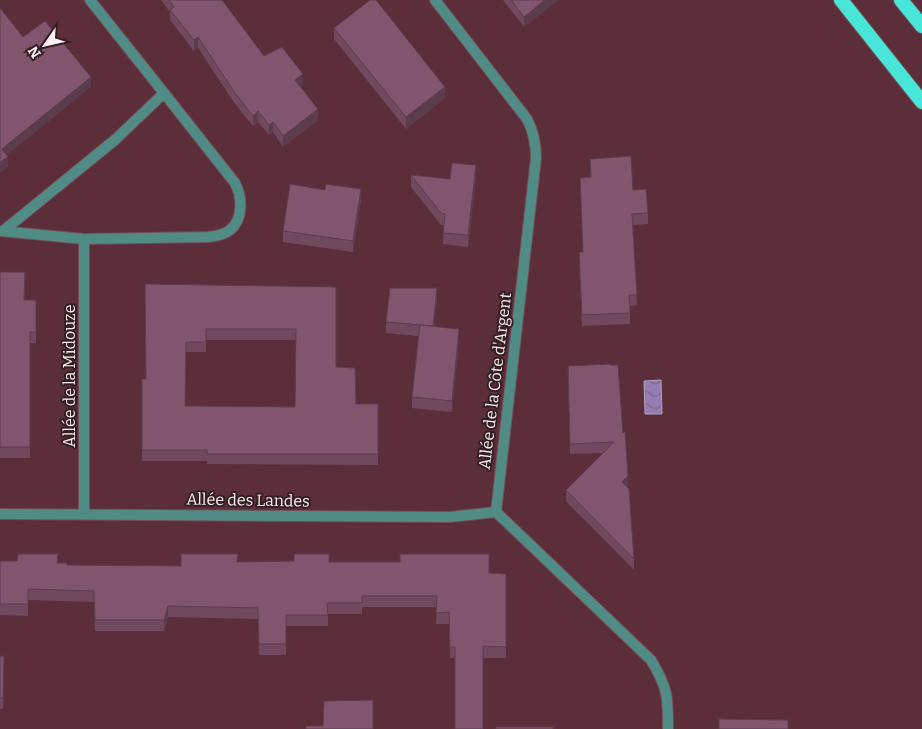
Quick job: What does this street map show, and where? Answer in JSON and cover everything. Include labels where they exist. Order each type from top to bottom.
[{"type":"highway","points":[[841,0],[922,102]]},
{"type":"highway","points":[[901,0],[922,26]]},
{"type":"street","points":[[1,231],[84,238],[208,237],[229,231],[235,225],[239,216],[241,201],[235,183],[90,0]]},
{"type":"street","name":"Allée de la Côte d'Argent","points":[[435,0],[528,119],[534,130],[536,144],[536,158],[496,512]]},
{"type":"street","points":[[1,231],[116,139],[164,93]]},
{"type":"street","name":"Allée de la Midouze","points":[[84,238],[84,514]]},
{"type":"street","points":[[496,512],[651,660],[661,676],[668,695],[668,729]]},
{"type":"street","name":"Allée des Landes","points":[[0,514],[450,517],[496,512]]},
{"type":"water","points":[[661,380],[662,414],[645,414],[644,381]]},
{"type":"building","points":[[169,0],[222,0],[264,56],[282,47],[303,74],[295,80],[318,109],[283,136],[273,122],[269,125],[258,111],[253,116],[235,93],[198,37],[194,40],[170,10],[174,7]]},
{"type":"building","points":[[370,0],[376,0],[445,87],[406,117],[334,28]]},
{"type":"building","points":[[511,0],[545,0],[524,17]]},
{"type":"building","points":[[0,8],[23,37],[45,21],[91,77],[2,149],[8,157],[0,162]]},
{"type":"building","points":[[631,156],[633,190],[646,189],[648,213],[632,214],[637,295],[629,295],[630,313],[582,315],[579,252],[583,252],[580,178],[591,177],[590,159]]},
{"type":"building","points":[[452,163],[476,165],[468,235],[443,233],[445,214],[441,213],[411,175],[450,179]]},
{"type":"building","points":[[290,184],[325,190],[326,184],[361,189],[353,241],[283,231]]},
{"type":"building","points":[[0,272],[25,272],[24,300],[36,300],[36,332],[30,332],[30,447],[0,447]]},
{"type":"building","points":[[145,284],[336,287],[336,367],[355,368],[356,404],[378,404],[378,454],[207,454],[207,450],[142,450],[142,379],[146,379]],"holes":[[[206,329],[296,329],[295,407],[185,406],[186,342],[206,342]]]},
{"type":"building","points":[[390,288],[437,288],[433,326],[386,322]]},
{"type":"building","points":[[420,325],[459,329],[452,401],[412,397]]},
{"type":"building","points":[[618,365],[628,476],[622,482],[629,489],[634,559],[566,490],[614,442],[570,444],[568,366]]},
{"type":"building","points":[[18,554],[58,554],[57,563],[67,563],[67,565],[181,566],[181,554],[238,554],[237,562],[294,561],[294,554],[329,554],[329,562],[400,562],[400,554],[489,554],[489,573],[506,574],[506,647],[483,646],[483,729],[455,729],[455,647],[450,647],[449,612],[436,613],[437,596],[362,596],[362,603],[327,603],[328,615],[286,615],[286,644],[259,644],[258,608],[168,606],[164,620],[95,620],[94,591],[28,589],[28,604],[0,604],[0,561],[17,561]]},
{"type":"building","points":[[0,656],[4,656],[3,698],[0,698]]},
{"type":"building","points":[[373,700],[373,729],[306,729],[306,726],[323,726],[324,701]]},
{"type":"building","points":[[719,719],[788,720],[788,729],[719,729]]},
{"type":"building","points":[[496,727],[553,727],[553,729],[496,729]]}]
